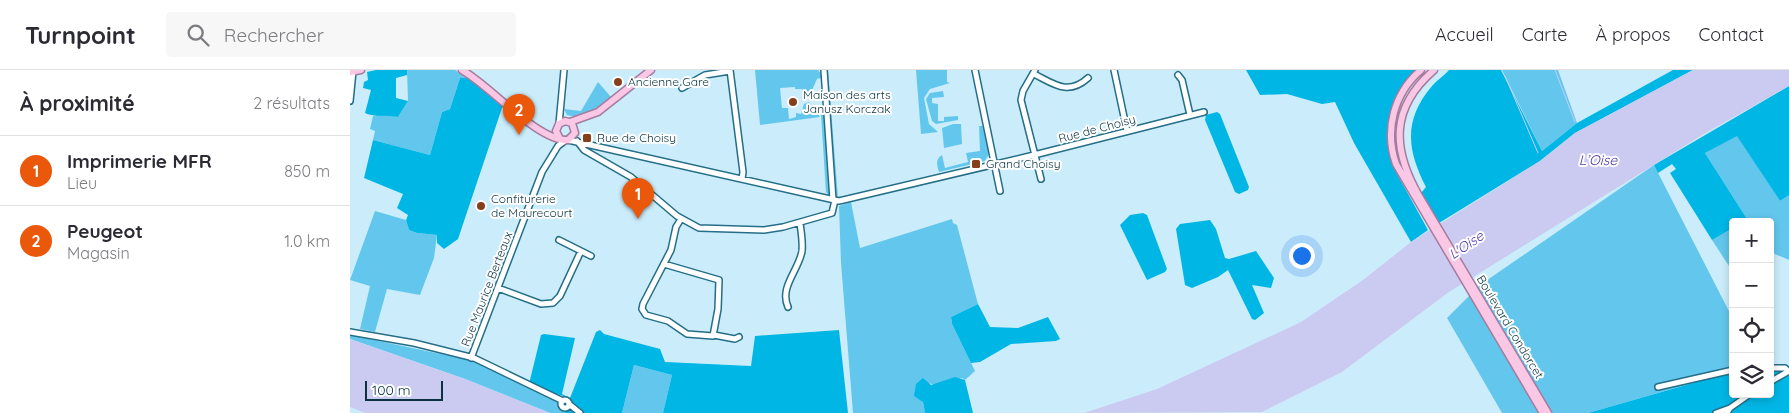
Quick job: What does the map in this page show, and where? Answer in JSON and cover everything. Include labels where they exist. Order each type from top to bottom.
[{"type":"main road","points":[[351,72],[360,70]]},
{"type":"main road","points":[[462,70],[542,130],[567,140],[591,115],[651,70]]},
{"type":"main road","points":[[1422,70],[1402,94],[1395,110],[1391,132],[1396,164],[1451,255]]},
{"type":"main road","points":[[1417,197],[1402,161],[1399,131],[1402,115],[1411,97],[1434,70]]},
{"type":"main road","points":[[542,130],[591,115]]},
{"type":"main road","points":[[569,121],[575,131]]},
{"type":"main road","points":[[558,126],[559,137]]},
{"type":"main road","name":"Boulevard Condorcet","points":[[1451,255],[1543,413]]},
{"type":"main road","name":"Boulevard Condorcet","points":[[1451,255],[1548,413]]},
{"type":"street","points":[[558,126],[564,70]]},
{"type":"street","points":[[582,141],[585,150],[639,182],[682,219],[699,228],[764,230],[800,223],[832,213],[834,200],[824,70]]},
{"type":"street","points":[[975,70],[1000,191]]},
{"type":"street","points":[[1114,70],[1127,131]]},
{"type":"street","points":[[682,88],[705,75],[730,71],[742,179]]},
{"type":"street","points":[[350,102],[351,72]]},
{"type":"street","points":[[1041,179],[1021,98],[1035,72],[1061,88],[1080,86],[1088,78]]},
{"type":"street","points":[[1178,75],[1182,80],[1190,115]]},
{"type":"street","points":[[559,106],[569,121]]},
{"type":"street","name":"Rue de Choisy","points":[[567,140],[582,141],[834,200],[1034,155],[1204,112]]},
{"type":"street","name":"Rue de Choisy","points":[[575,131],[582,141]]},
{"type":"street","name":"Rue Maurice Berteaux","points":[[558,146],[559,137]]},
{"type":"street","name":"Rue Maurice Berteaux","points":[[471,358],[542,172],[558,146],[567,140]]},
{"type":"street","points":[[682,219],[676,226],[670,250],[643,304],[645,314],[668,321],[687,334],[708,337],[714,335],[735,340],[739,337]]},
{"type":"street","points":[[788,307],[785,300],[787,287],[802,249],[800,223]]},
{"type":"street","points":[[558,240],[591,256]]},
{"type":"street","points":[[498,288],[543,304],[552,303],[560,296],[581,251]]},
{"type":"street","points":[[664,264],[719,280],[714,335]]},
{"type":"street","points":[[350,332],[414,343],[471,358],[498,368],[580,413]]},
{"type":"street","points":[[1774,368],[1788,370]]},
{"type":"street","points":[[1774,379],[1788,370]]},
{"type":"street","points":[[1658,387],[1729,371]]},
{"type":"street","points":[[1716,413],[1728,410],[1744,398]]},
{"type":"shaded area","points":[[376,70],[407,70],[407,75],[396,78],[396,98],[408,101],[398,117],[365,113],[371,90],[363,88],[364,82],[368,80],[367,72]]},
{"type":"shaded area","points":[[407,70],[455,70],[469,78],[460,78],[450,109],[442,112],[430,155],[373,140],[375,131],[370,129],[373,116],[380,114],[398,117],[408,101]]},
{"type":"shaded area","points":[[755,70],[818,70],[823,76],[823,82],[820,78],[817,79],[809,97],[802,97],[802,89],[795,89],[795,87],[780,88],[782,108],[788,108],[789,119],[796,117],[796,113],[801,114],[804,104],[809,102],[820,117],[760,125]]},
{"type":"shaded area","points":[[826,70],[828,70],[838,198],[835,195]]},
{"type":"shaded area","points":[[916,70],[947,70],[947,82],[950,83],[930,89],[924,98],[929,124],[938,132],[921,134]]},
{"type":"shaded area","points":[[1246,70],[1418,70],[1406,81],[1395,100],[1392,158],[1396,172],[1428,230],[1411,242],[1354,143],[1335,102],[1322,104],[1287,94],[1260,95]]},
{"type":"shaded area","points":[[1449,70],[1501,70],[1542,151],[1577,123],[1673,70],[1693,70],[1575,133],[1540,161],[1439,223],[1421,193],[1426,187],[1415,160],[1411,135],[1416,111],[1423,99],[1434,84]]},
{"type":"shaded area","points":[[1502,70],[1558,70],[1577,123],[1542,151]]},
{"type":"shaded area","points":[[460,78],[469,78],[503,105],[458,239],[444,249],[437,243],[437,235],[417,233],[409,230],[406,220],[408,215],[397,208],[403,194],[364,178],[373,140],[430,155],[442,112],[450,109]]},
{"type":"shaded area","points":[[598,82],[611,97],[585,114],[579,116],[567,115],[564,109],[581,111]]},
{"type":"shaded area","points":[[1789,86],[1789,195],[1780,201],[1737,136],[1705,153],[1746,218],[1729,218],[1729,230],[1712,240],[1670,173],[1676,169],[1672,164],[1658,173],[1654,165]]},
{"type":"shaded area","points":[[943,91],[944,97],[932,98],[932,103],[938,104],[938,121],[944,121],[944,117],[958,116],[958,120],[936,124],[932,121],[926,99],[930,93]]},
{"type":"shaded area","points":[[825,110],[831,196],[826,192],[821,115]]},
{"type":"shaded area","points":[[1217,112],[1220,114],[1249,187],[1248,190],[1239,194],[1235,192],[1205,120],[1206,115]]},
{"type":"shaded area","points":[[953,124],[961,124],[962,144],[944,148],[942,128]]},
{"type":"shaded area","points":[[979,126],[983,126],[989,154],[985,161],[939,172],[937,161],[942,155],[945,168],[968,162],[966,153],[980,151]]},
{"type":"shaded area","points":[[1737,135],[1780,201],[1789,195],[1789,260],[1774,254],[1774,218],[1746,218],[1705,153]]},
{"type":"shaded area","points":[[1654,165],[1729,311],[1729,372],[1588,413],[1502,413],[1447,318],[1480,285]]},
{"type":"shaded area","points":[[851,202],[860,248],[952,219],[953,223],[957,225],[978,304],[951,317],[952,324],[975,371],[965,380],[962,378],[935,385],[928,383],[920,399],[923,402],[925,413],[853,413],[841,263],[839,206]]},
{"type":"shaded area","points":[[375,211],[406,220],[409,230],[417,233],[437,235],[434,258],[420,295],[387,289],[375,332],[360,329],[370,286],[350,280]]},
{"type":"shaded area","points":[[1143,213],[1147,215],[1167,269],[1165,272],[1147,280],[1120,225],[1130,215]]},
{"type":"shaded area","points":[[1210,220],[1216,229],[1225,258],[1229,259],[1256,251],[1274,278],[1271,288],[1252,285],[1264,313],[1255,320],[1252,319],[1228,270],[1218,277],[1192,288],[1185,285],[1176,229],[1180,224]]},
{"type":"shaded area","points":[[1729,230],[1729,266],[1712,240]]},
{"type":"shaded area","points":[[978,304],[990,327],[1018,328],[1048,317],[1060,339],[1056,341],[1011,344],[980,362],[971,363],[952,324],[951,317]]},
{"type":"shaded area","points":[[600,330],[604,334],[660,349],[665,362],[751,366],[755,336],[839,330],[848,413],[663,413],[672,375],[634,365],[622,413],[565,413],[596,332]]},
{"type":"shaded area","points":[[350,335],[479,362],[556,400],[562,409],[566,410],[565,413],[550,413],[465,379],[350,339]]},
{"type":"shaded area","points":[[541,335],[575,338],[562,394],[570,398],[556,394],[551,395],[529,384]]},
{"type":"shaded area","points":[[634,365],[672,375],[663,413],[622,413]]},
{"type":"shaded area","points":[[1774,365],[1789,369],[1789,413],[1588,413],[1729,372],[1729,398],[1774,398]]},
{"type":"shaded area","points":[[955,377],[965,380],[973,413],[925,413],[923,402],[914,396],[916,384],[923,378],[931,385]]},
{"type":"water","name":"L’Oise","points":[[1693,70],[1789,70],[1789,86],[1702,135],[1449,292],[1342,372],[1262,412],[1084,413],[1157,389],[1301,322],[1363,280],[1411,242],[1540,161],[1575,133]]},
{"type":"water","points":[[350,339],[465,379],[550,413],[365,413],[350,407]]},
{"type":"waterway","points":[[1555,70],[1575,122]]},
{"type":"waterway","points":[[1505,76],[1538,153]]},
{"type":"place","name":"Ancienne Gare","points":[[618,82]]},
{"type":"place","name":"Maison des arts Janusz Korczak","points":[[793,102]]},
{"type":"place","name":"Peugeot","points":[[519,135]]},
{"type":"place","name":"Rue de Choisy","points":[[587,138]]},
{"type":"place","name":"Grand Choisy","points":[[976,164]]},
{"type":"place","name":"Confiturerie de Maurecourt","points":[[481,206]]},
{"type":"place","name":"Imprimerie MFR","points":[[638,219]]},
{"type":"water label","name":"L'Oise","points":[[1466,245]]}]
